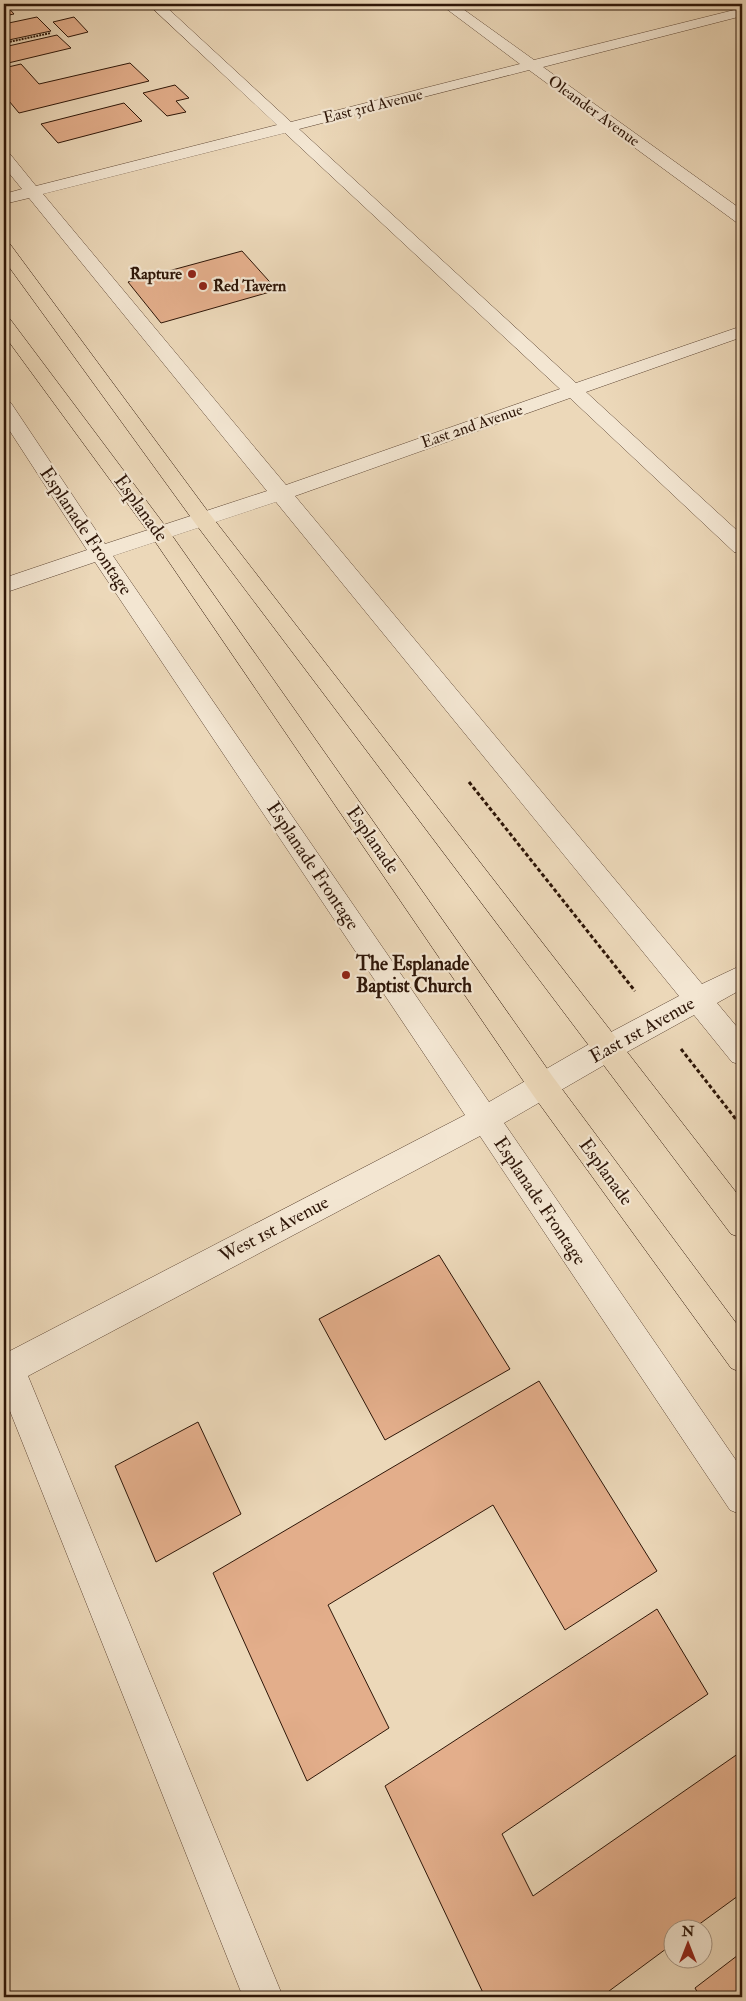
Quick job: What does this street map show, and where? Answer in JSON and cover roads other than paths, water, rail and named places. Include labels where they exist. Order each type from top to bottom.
[{"type":"main road","points":[[4,248],[202,518],[742,1224]]},
{"type":"main road","name":"Esplanade","points":[[4,323],[159,532],[543,1086],[742,1357]]},
{"type":"street","points":[[155,4],[742,547]]},
{"type":"street","name":"Oleander Avenue","points":[[447,4],[742,218]]},
{"type":"street","name":"East 3rd Avenue","points":[[4,198],[742,12]]},
{"type":"street","points":[[4,157],[742,1053]]},
{"type":"street","name":"East 2nd Avenue","points":[[4,586],[159,532],[280,494],[742,331]]},
{"type":"street","name":"Esplanade Frontage","points":[[4,407],[100,553],[742,1498]]},
{"type":"street","name":"East 1st Avenue","points":[[543,1086],[608,1048],[742,976]]},
{"type":"street","name":"West 1st Avenue","points":[[6,1369],[485,1119],[543,1086]]},
{"type":"street","points":[[6,1369],[263,1997]]},
{"type":"place","name":"Rapture","points":[[192,274]]},
{"type":"place","name":"Red Tavern","points":[[203,286]]},
{"type":"place","name":"The Esplanade Baptist Church","points":[[346,975]]}]
